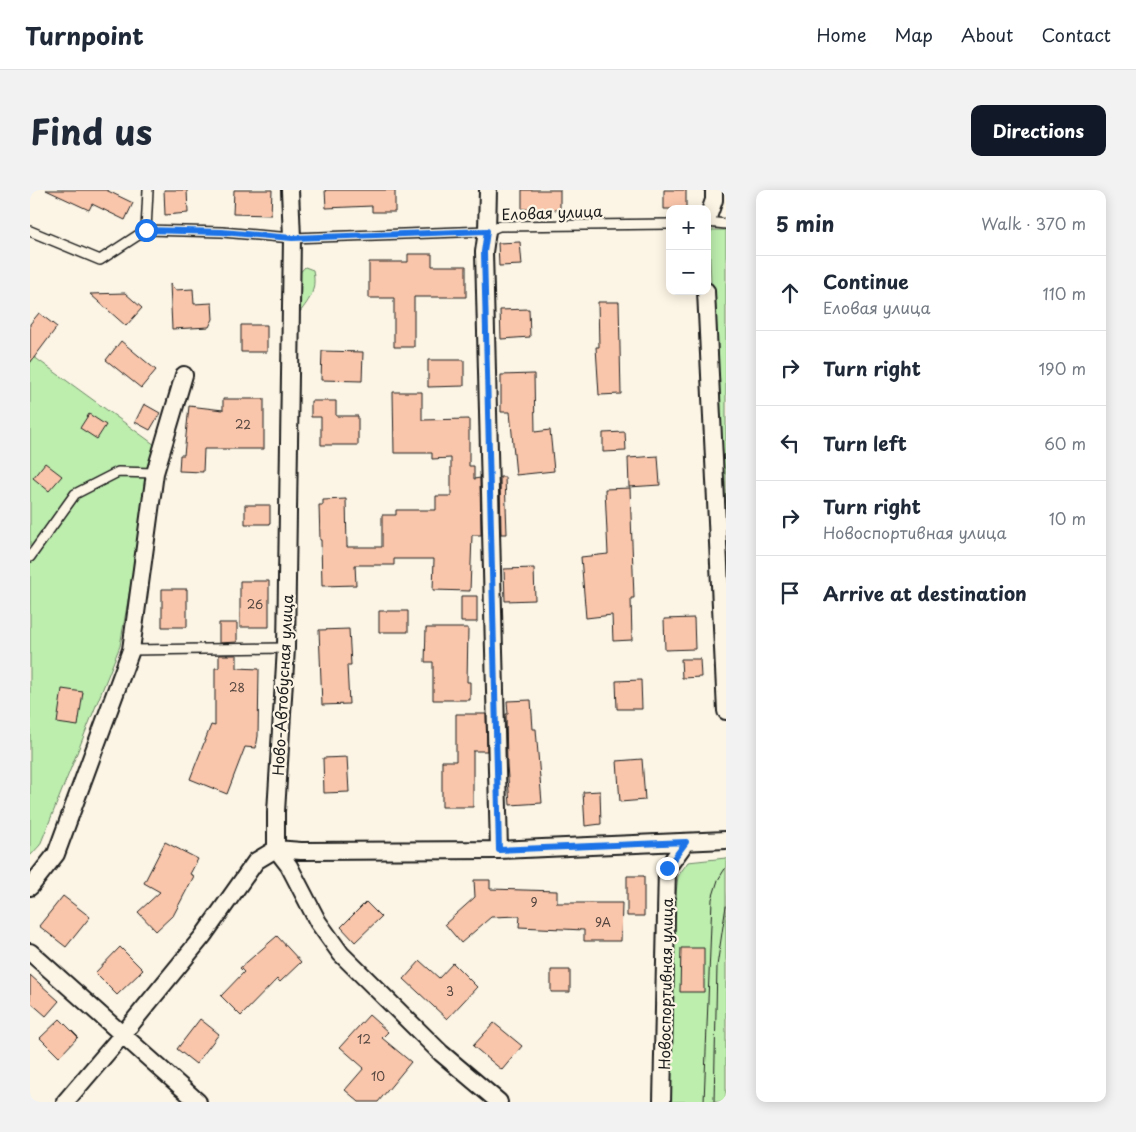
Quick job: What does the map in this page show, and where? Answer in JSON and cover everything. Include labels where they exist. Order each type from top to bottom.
[{"type":"street","name":"Ново-Автобусная улица","points":[[276,849],[276,812],[286,648],[292,238],[290,190]]},
{"type":"street","points":[[488,190],[487,231],[484,252],[499,850]]},
{"type":"street","points":[[711,209],[714,200],[714,190]]},
{"type":"street","points":[[706,295],[726,711]]},
{"type":"street","points":[[30,887],[56,854],[131,650],[155,473],[184,375]]},
{"type":"street","points":[[65,1102],[203,936],[256,861],[276,849],[301,851],[499,850],[726,840]]},
{"type":"street","name":"Новоспортивная улица","points":[[662,1102],[667,868],[686,842]]},
{"type":"street","points":[[276,849],[289,866],[318,922],[341,954],[441,1053],[499,1102]]},
{"type":"street","points":[[30,952],[198,1102]]},
{"type":"lane","points":[[30,231],[100,260],[146,230],[148,190]]},
{"type":"lane","points":[[711,222],[726,224]]},
{"type":"lane","name":"Еловая улица","points":[[146,230],[222,232],[292,238],[487,231],[499,226],[666,224]]},
{"type":"lane","points":[[30,556],[74,494],[118,472],[155,473]]},
{"type":"lane","points":[[131,650],[286,648]]},
{"type":"green space","points":[[712,230],[726,230],[726,608],[711,281]]},
{"type":"green space","points":[[305,267],[313,270],[314,284],[311,295],[297,316],[295,278]]},
{"type":"green space","points":[[30,354],[155,445],[120,646],[40,845],[30,856]]},
{"type":"green space","points":[[726,858],[726,1102],[670,1102],[678,876],[688,862]]},
{"type":"building","points":[[46,190],[106,190],[133,203],[125,220],[92,204],[89,210]]},
{"type":"building","points":[[164,190],[187,190],[188,213],[165,215]]},
{"type":"building","points":[[234,190],[272,190],[271,215],[233,214]]},
{"type":"building","points":[[325,190],[395,190],[395,212],[372,212],[372,206],[326,208]]},
{"type":"building","points":[[522,190],[560,190],[560,210],[522,209]]},
{"type":"building","points":[[664,190],[686,190],[686,205],[666,205],[666,209],[664,209]]},
{"type":"building","points":[[520,242],[522,265],[499,266],[498,243]]},
{"type":"building","points":[[408,254],[432,254],[432,266],[466,266],[466,297],[414,297],[414,347],[394,347],[394,298],[369,298],[369,262],[408,262]]},
{"type":"building","points":[[170,283],[175,290],[193,289],[194,304],[212,303],[213,319],[209,327],[172,329]]},
{"type":"building","points":[[125,293],[142,308],[126,326],[90,294]]},
{"type":"building","points":[[598,302],[619,302],[621,394],[599,395],[596,347],[599,347]]},
{"type":"building","points":[[529,309],[530,337],[501,339],[500,310]]},
{"type":"building","points":[[39,313],[57,327],[30,363],[30,324]]},
{"type":"building","points":[[241,325],[267,325],[267,352],[241,352]]},
{"type":"building","points":[[121,341],[156,370],[141,388],[106,360]]},
{"type":"building","points":[[322,351],[363,352],[362,381],[321,380]]},
{"type":"building","points":[[428,360],[464,360],[464,386],[428,387]]},
{"type":"building","points":[[534,374],[535,432],[550,430],[554,471],[516,475],[510,412],[501,412],[501,375]]},
{"type":"building","points":[[393,392],[422,392],[422,420],[469,419],[469,466],[474,466],[474,479],[480,478],[481,535],[472,535],[470,591],[433,590],[434,559],[394,559],[394,565],[355,565],[356,585],[322,586],[319,505],[323,505],[323,500],[346,499],[347,547],[382,547],[382,515],[396,515],[396,510],[436,510],[436,496],[451,496],[451,458],[432,459],[432,453],[394,453]]},
{"type":"building","points":[[223,399],[264,399],[264,449],[204,449],[203,472],[179,471],[180,455],[184,455],[189,406],[223,410]]},
{"type":"building","points":[[311,401],[336,401],[336,416],[358,416],[358,445],[321,445],[321,417],[311,417]]},
{"type":"building","points":[[144,404],[160,413],[150,430],[135,422]]},
{"type":"building","points":[[89,414],[106,425],[97,439],[80,428]]},
{"type":"building","points":[[625,432],[626,451],[603,452],[603,433]]},
{"type":"building","points":[[658,456],[660,485],[629,487],[628,458]]},
{"type":"building","points":[[45,463],[62,476],[49,491],[33,478]]},
{"type":"building","points":[[500,477],[505,477],[507,534],[501,534]]},
{"type":"building","points":[[630,488],[634,598],[631,598],[632,640],[613,641],[612,615],[586,618],[581,557],[608,554],[605,489]]},
{"type":"building","points":[[245,505],[270,505],[270,524],[245,524]]},
{"type":"building","points":[[534,568],[535,600],[505,601],[504,569]]},
{"type":"building","points":[[240,581],[269,581],[269,627],[240,627]]},
{"type":"building","points":[[162,589],[187,589],[187,627],[162,627]]},
{"type":"building","points":[[461,596],[477,596],[477,622],[461,622]]},
{"type":"building","points":[[379,611],[408,611],[408,632],[379,632]]},
{"type":"building","points":[[694,618],[695,649],[665,650],[664,619]]},
{"type":"building","points":[[219,623],[237,623],[237,642],[219,643]]},
{"type":"building","points":[[426,628],[468,628],[467,682],[470,682],[470,700],[433,700],[433,662],[425,662]]},
{"type":"building","points":[[349,629],[351,665],[347,665],[349,704],[322,705],[319,630]]},
{"type":"building","points":[[219,655],[237,655],[237,668],[259,669],[258,736],[256,748],[245,747],[227,794],[190,779],[211,725],[215,726],[215,668],[219,668]]},
{"type":"building","points":[[681,659],[700,659],[701,677],[682,678]]},
{"type":"building","points":[[641,680],[642,709],[617,709],[616,681]]},
{"type":"building","points":[[62,689],[83,692],[78,726],[57,723]]},
{"type":"building","points":[[531,700],[533,729],[536,729],[542,803],[510,805],[507,765],[507,701]]},
{"type":"building","points":[[456,714],[486,714],[487,751],[473,751],[473,807],[442,807],[442,761],[456,761]]},
{"type":"building","points":[[347,757],[349,792],[324,793],[323,758]]},
{"type":"building","points":[[642,759],[645,800],[620,802],[617,761]]},
{"type":"building","points":[[600,791],[601,824],[585,826],[583,792]]},
{"type":"building","points":[[165,842],[198,859],[190,874],[194,876],[173,916],[156,931],[138,912],[160,892],[144,883]]},
{"type":"building","points":[[627,876],[644,876],[644,916],[627,916]]},
{"type":"building","points":[[474,880],[490,880],[490,889],[557,891],[557,903],[622,903],[621,941],[584,941],[584,930],[519,927],[520,916],[491,917],[461,943],[445,924],[475,897]]},
{"type":"building","points":[[63,896],[90,917],[66,947],[39,926]]},
{"type":"building","points":[[366,902],[381,917],[355,942],[341,927]]},
{"type":"building","points":[[277,936],[301,962],[280,982],[277,979],[241,1016],[221,996],[244,972],[240,968]]},
{"type":"building","points":[[120,947],[143,970],[117,995],[95,973]]},
{"type":"building","points":[[681,948],[704,948],[704,992],[680,992]]},
{"type":"building","points":[[420,961],[439,978],[453,963],[477,987],[447,1019],[404,979]]},
{"type":"building","points":[[551,970],[570,970],[570,992],[551,992]]},
{"type":"building","points":[[30,975],[59,1001],[46,1016],[30,1002]]},
{"type":"building","points":[[369,1015],[388,1032],[382,1038],[411,1062],[378,1102],[359,1102],[345,1090],[364,1068],[340,1047]]},
{"type":"building","points":[[60,1019],[78,1037],[59,1057],[40,1038]]},
{"type":"building","points":[[200,1019],[219,1034],[196,1064],[177,1049]]},
{"type":"building","points":[[494,1023],[522,1046],[502,1070],[473,1046]]},
{"type":"tram line","points":[[704,1102],[712,899],[718,880],[726,867]]},
{"type":"tram line","points":[[714,1102],[717,966],[726,906]]},
{"type":"route","points":[[146,230],[222,232],[292,238],[487,231],[484,252],[499,850],[686,842],[667,868]]}]
